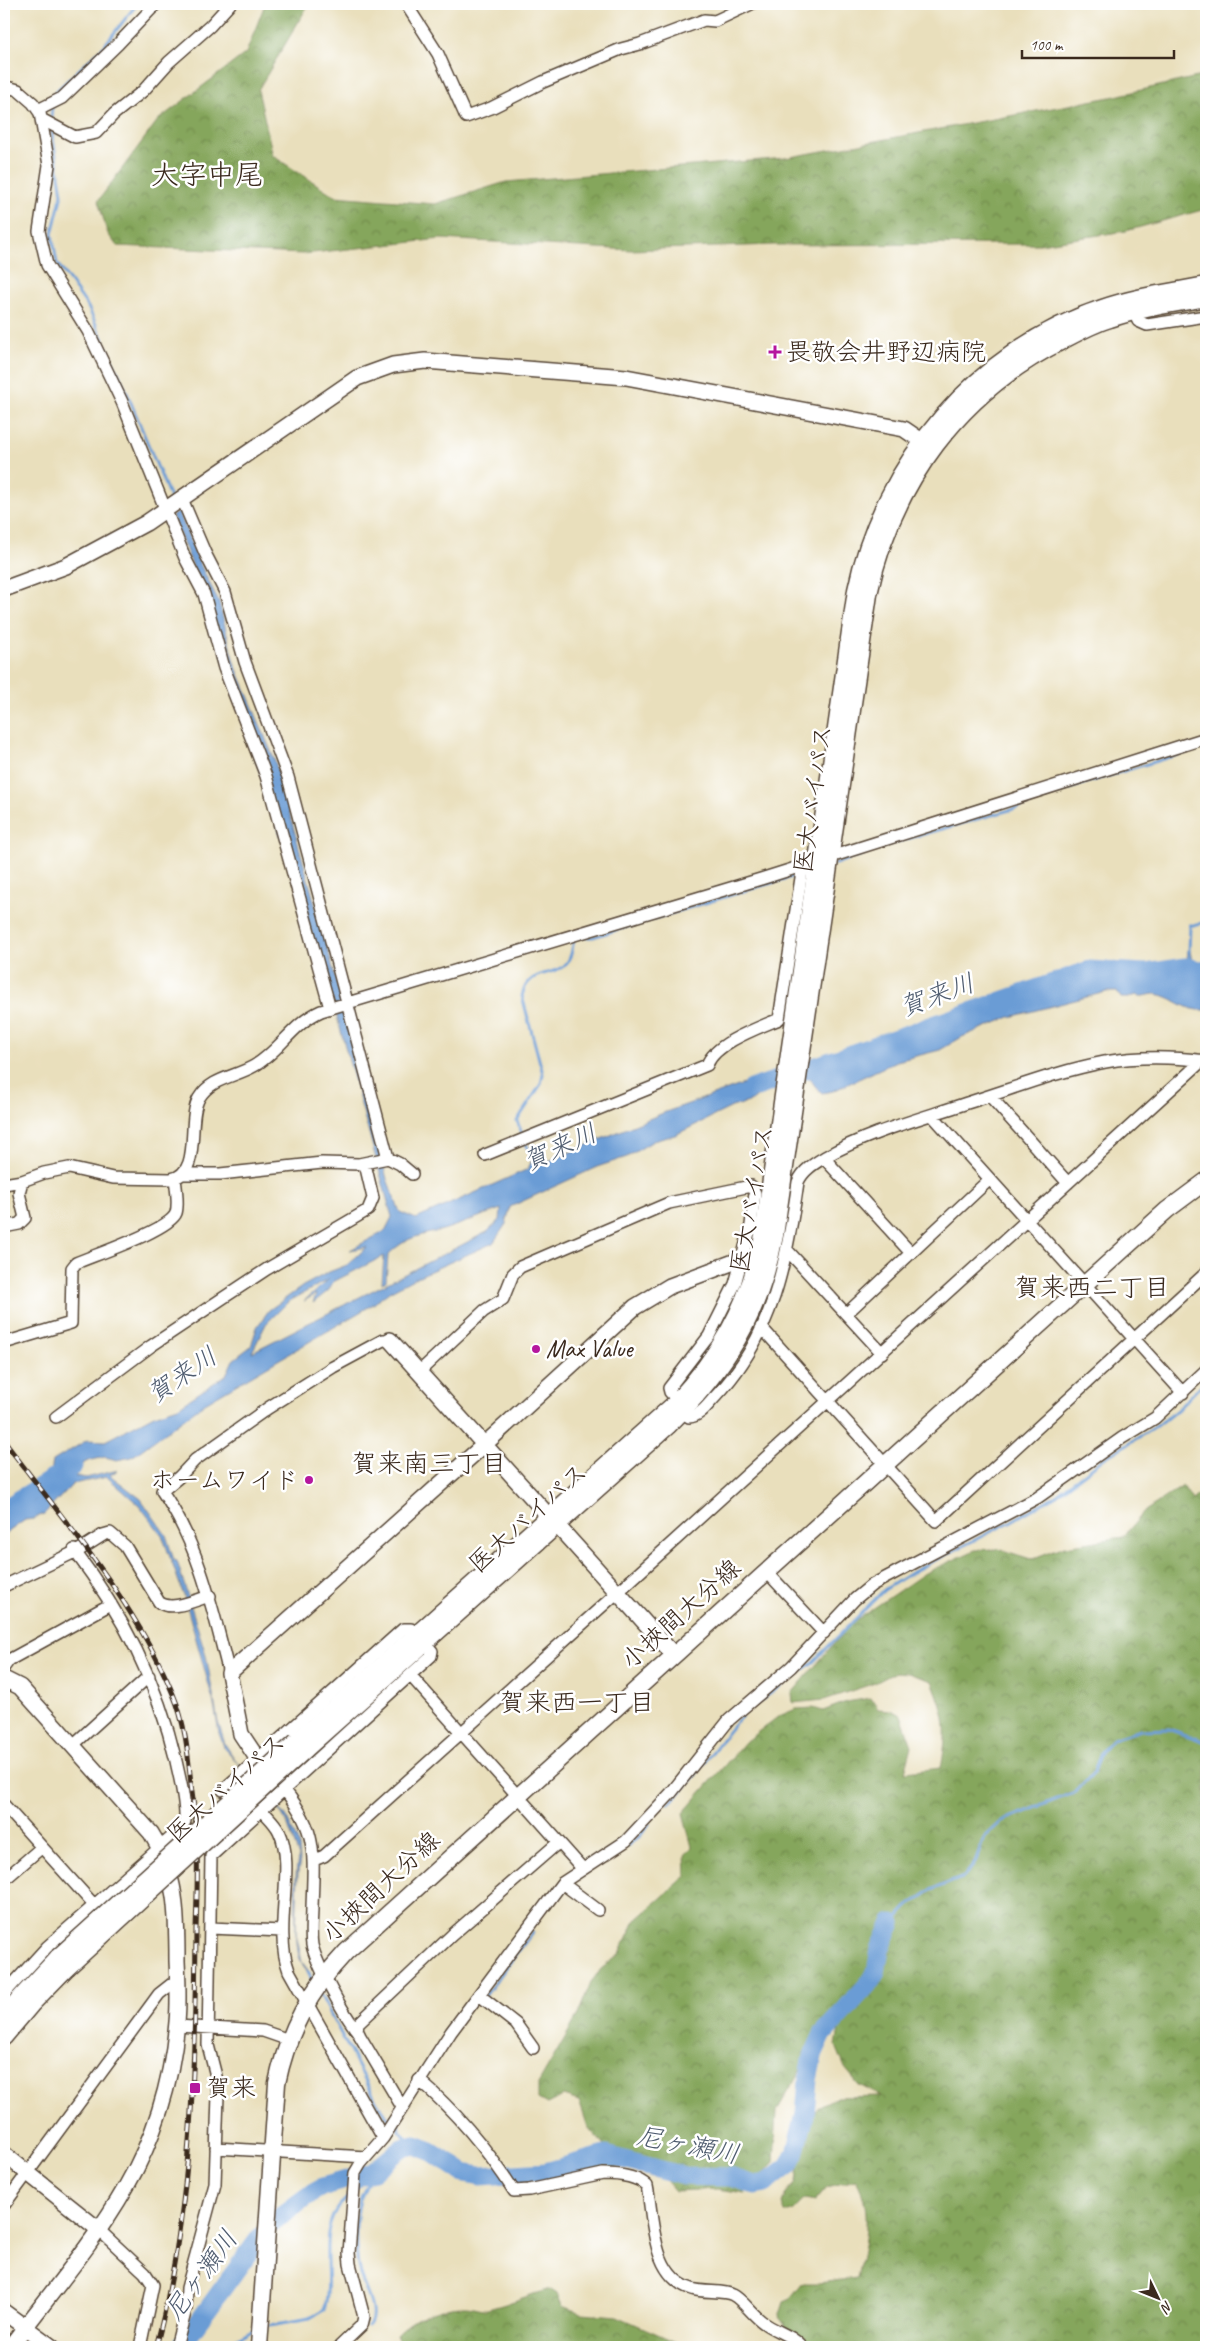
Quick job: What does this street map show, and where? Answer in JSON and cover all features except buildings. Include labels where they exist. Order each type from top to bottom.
[{"type":"main road","name":"医大バイパス","points":[[4,2015],[301,1745],[553,1521],[682,1400],[711,1380],[731,1352],[749,1319],[770,1261],[821,866],[877,558],[898,504],[928,445],[952,407],[981,379],[1010,356],[1041,336],[1076,318],[1108,306],[1206,285]]},
{"type":"main road","name":"医大バイパス","points":[[928,445],[1018,367],[1051,346],[1090,327],[1134,312],[1206,298]]},
{"type":"main road","points":[[682,1400],[714,1357],[733,1324],[758,1261],[821,866]]},
{"type":"main road","name":"小挾間大分線","points":[[259,2347],[277,2083],[288,2040],[316,1988],[346,1952],[674,1654],[1167,1210],[1206,1181]]},
{"type":"main road","name":"医大バイパス","points":[[4,2038],[62,1962]]},
{"type":"street","points":[[40,115],[62,98],[156,4]]},
{"type":"street","points":[[4,89],[18,90],[40,115],[75,137],[96,133],[114,114],[143,91],[175,56],[210,26],[230,4]]},
{"type":"street","points":[[406,4],[438,54],[466,117],[491,108],[621,49],[640,44],[704,20],[715,21],[751,4]]},
{"type":"street","points":[[40,115],[49,165],[39,231],[47,265],[77,312],[173,505],[205,553],[225,592],[245,662],[288,777],[388,1158]]},
{"type":"street","points":[[1134,312],[1138,322],[1147,324],[1206,316]]},
{"type":"street","points":[[4,589],[80,559],[126,535],[173,505],[351,381],[378,369],[408,362],[425,361],[573,372],[657,381],[904,429],[928,445]]},
{"type":"street","points":[[173,505],[186,558],[204,594],[224,668],[266,776],[330,1008]]},
{"type":"street","points":[[4,1343],[71,1323],[72,1268],[76,1263],[128,1244],[173,1218],[177,1209],[179,1176],[189,1164],[194,1116],[197,1102],[202,1093],[216,1082],[253,1067],[306,1020],[330,1008],[348,1002],[821,866],[1206,738]]},
{"type":"street","points":[[485,1155],[707,1065],[710,1057],[726,1046],[749,1032],[779,1019],[821,866]]},
{"type":"street","points":[[419,1372],[484,1311],[503,1299],[514,1274],[520,1267],[669,1203],[751,1186],[754,1189],[755,1200],[735,1284],[709,1336],[669,1388],[670,1392],[682,1400],[689,1417],[696,1416],[722,1389],[738,1368],[762,1327],[778,1287],[788,1251],[798,1182],[804,1172],[824,1158],[847,1146],[932,1115],[1065,1072],[1111,1061],[1142,1058],[1205,1061]]},
{"type":"street","points":[[314,1860],[324,1856],[1205,1061]]},
{"type":"street","points":[[990,1096],[1068,1183]]},
{"type":"street","points":[[932,1115],[1184,1393]]},
{"type":"street","points":[[4,1184],[22,1182],[44,1173],[69,1168],[113,1178],[179,1176],[220,1174],[322,1163],[365,1164],[388,1158],[400,1164],[412,1174]]},
{"type":"street","points":[[824,1158],[911,1253]]},
{"type":"street","points":[[56,1417],[151,1346],[223,1298],[368,1210],[373,1198],[365,1164]]},
{"type":"street","points":[[846,1314],[990,1179]]},
{"type":"street","points":[[4,1227],[19,1224],[25,1218],[19,1193],[22,1182]]},
{"type":"street","points":[[788,1251],[882,1353]]},
{"type":"street","points":[[229,1673],[635,1307],[670,1286],[742,1259]]},
{"type":"street","points":[[762,1327],[936,1521],[1206,1273]]},
{"type":"street","points":[[386,2134],[316,1988],[316,1957],[312,1939],[314,1847],[309,1828],[300,1810],[257,1758],[241,1734],[229,1673],[210,1596],[189,1538],[176,1512],[162,1491],[179,1478],[195,1460],[284,1398],[383,1340],[390,1340],[674,1654]]},
{"type":"street","points":[[339,2347],[359,2329],[364,2317],[350,2264],[349,2238],[355,2174],[386,2134],[451,2032],[562,1883],[582,1868],[626,1841],[671,1793],[729,1720],[791,1667],[855,1599],[872,1585],[1037,1498],[1122,1438],[1155,1418],[1184,1393],[1206,1370]]},
{"type":"street","points":[[4,1586],[74,1550],[81,1549],[106,1533],[114,1535],[125,1546],[161,1604],[170,1607],[210,1596]]},
{"type":"street","points":[[4,1994],[48,1947],[182,1828],[185,1813],[170,1737],[149,1676],[135,1645],[111,1604],[74,1550]]},
{"type":"street","points":[[766,1571],[824,1633]]},
{"type":"street","points":[[4,1667],[9,1660],[111,1604]]},
{"type":"street","points":[[176,2347],[186,2309],[189,2280],[201,2229],[214,2191],[217,2086],[209,2051],[211,1856],[432,1654],[421,1639],[409,1628],[403,1629],[223,1790]]},
{"type":"street","points":[[410,1675],[582,1868]]},
{"type":"street","points":[[73,1745],[149,1676]]},
{"type":"street","points":[[4,1679],[20,1687],[144,1824],[159,1848],[173,1885],[176,1902],[178,1979],[176,2026],[166,2087],[149,2140],[127,2186],[98,2229],[10,2347]]},
{"type":"street","points":[[4,1805],[94,1905]]},
{"type":"street","points":[[262,1810],[278,1829],[285,1851],[282,1931],[285,1962],[316,1988],[358,2032],[399,2112]]},
{"type":"street","points":[[358,2032],[357,2026],[360,2022],[452,1936],[559,1842]]},
{"type":"street","points":[[4,1880],[42,1847]]},
{"type":"street","points":[[562,1883],[598,1910]]},
{"type":"street","points":[[210,1928],[282,1931]]},
{"type":"street","points":[[4,2205],[159,1994],[178,1979]]},
{"type":"street","points":[[480,1995],[516,2024],[533,2048]]},
{"type":"street","points":[[176,2026],[263,2031],[288,2040]]},
{"type":"street","points":[[419,2080],[467,2128],[514,2191],[529,2190],[603,2174],[615,2174],[643,2182],[647,2186],[658,2250],[669,2271],[678,2281],[689,2288],[704,2293],[734,2295],[764,2323],[792,2338],[802,2347]]},
{"type":"street","points":[[216,2148],[366,2158]]},
{"type":"street","points":[[4,2154],[98,2229],[145,2273],[153,2285],[140,2347]]},
{"type":"street","points":[[4,2312],[52,2347]]},
{"type":"green space","points":[[265,4],[309,4],[258,90],[273,156],[335,196],[435,204],[506,182],[785,158],[1111,97],[1206,75],[1206,209],[1126,231],[1040,244],[773,245],[631,250],[441,239],[303,254],[117,246],[108,234],[98,201],[158,120],[246,53]]},
{"type":"green space","points":[[1183,1486],[1192,1500],[1206,1488],[1206,2347],[814,2347],[788,2329],[779,2317],[784,2301],[791,2298],[803,2283],[857,2278],[865,2241],[865,2203],[856,2180],[827,2187],[815,2201],[805,2199],[793,2211],[785,2213],[782,2204],[786,2193],[796,2182],[800,2150],[807,2120],[819,2106],[837,2097],[881,2096],[859,2085],[845,2068],[836,2046],[840,2023],[827,2035],[803,2065],[777,2111],[774,2162],[745,2193],[718,2189],[675,2191],[650,2162],[594,2172],[583,2170],[588,2161],[604,2146],[588,2127],[579,2101],[563,2096],[547,2104],[538,2099],[538,2084],[577,2017],[591,1982],[601,1969],[619,1955],[635,1921],[686,1876],[685,1855],[692,1847],[683,1813],[746,1741],[779,1716],[796,1709],[813,1708],[823,1711],[846,1702],[871,1698],[878,1709],[890,1710],[901,1715],[912,1746],[905,1772],[941,1768],[945,1743],[945,1724],[941,1705],[932,1681],[908,1673],[896,1672],[875,1683],[824,1700],[793,1703],[792,1693],[849,1626],[925,1573],[975,1550],[999,1549],[1031,1559],[1065,1546],[1123,1537],[1145,1511]]},
{"type":"green space","points":[[551,2289],[557,2293],[562,2306],[581,2313],[617,2316],[687,2347],[457,2347],[448,2335],[438,2343],[416,2344],[399,2342],[396,2335],[410,2323],[437,2310],[465,2306],[488,2309]]},
{"type":"water","points":[[179,512],[199,562],[219,602],[234,662],[275,761],[331,961],[387,1179],[400,1212],[416,1219],[528,1169],[532,1160],[537,1166],[663,1113],[777,1072],[775,1087],[767,1089],[752,1101],[732,1107],[675,1135],[653,1141],[627,1157],[597,1167],[510,1207],[506,1224],[493,1243],[415,1278],[389,1292],[372,1305],[205,1403],[132,1457],[117,1460],[105,1457],[88,1461],[77,1467],[75,1476],[86,1478],[118,1470],[110,1475],[141,1499],[166,1535],[174,1560],[177,1561],[206,1655],[218,1722],[225,1744],[234,1758],[286,1816],[299,1845],[300,1860],[296,1929],[296,1885],[299,1857],[282,1814],[224,1747],[184,1596],[162,1535],[139,1505],[107,1477],[73,1484],[44,1514],[25,1520],[4,1535],[4,1504],[22,1506],[34,1501],[52,1486],[51,1473],[53,1461],[87,1440],[105,1441],[154,1415],[178,1407],[226,1375],[233,1360],[251,1346],[257,1327],[269,1310],[303,1286],[347,1265],[367,1247],[350,1250],[385,1231],[392,1217],[326,977],[194,569],[172,516]],"holes":[[[501,1209],[500,1220],[487,1232],[252,1352],[266,1324],[288,1302],[329,1279],[304,1301],[316,1294],[313,1303],[328,1291],[333,1282],[384,1256],[382,1283],[386,1281],[388,1255],[404,1242],[418,1236],[452,1227]]]},
{"type":"water","points":[[1188,949],[1190,950],[1194,974],[1206,976],[1206,1010],[1191,1009],[1162,995],[1136,995],[1129,998],[1121,998],[1117,992],[1106,992],[1010,1017],[962,1037],[940,1050],[897,1061],[833,1091],[822,1093],[812,1080],[810,1074],[811,1065],[896,1040],[898,1043],[993,1006],[1111,968],[1126,967],[1148,975],[1186,973]]},
{"type":"water","points":[[297,1936],[302,1962],[299,1955]]},
{"type":"water","points":[[302,1962],[311,1974],[309,1976]]},
{"type":"waterway","points":[[53,100],[55,92],[103,47],[137,4]]},
{"type":"waterway","points":[[51,120],[52,106]]},
{"type":"waterway","points":[[51,126],[62,194],[52,234],[57,263],[88,307],[125,388],[171,500]]},
{"type":"waterway","points":[[835,864],[896,842],[1017,808],[1085,783],[1206,746]]},
{"type":"waterway","points":[[584,937],[593,937],[798,875]]},
{"type":"waterway","points":[[1189,952],[1190,925],[1198,925],[1206,920]]},
{"type":"waterway","points":[[534,1163],[517,1121],[541,1084],[543,1074],[522,996],[525,987],[535,977],[560,969],[565,965],[570,956],[574,939]]},
{"type":"waterway","name":"賀来川","points":[[751,1089],[1090,970],[1146,973],[1186,967],[1206,971]]},
{"type":"waterway","points":[[753,1706],[813,1662],[884,1590],[914,1571],[1010,1522],[1055,1496],[1103,1459],[1157,1426],[1177,1410],[1206,1380]]},
{"type":"waterway","name":"賀来川","points":[[4,1509],[73,1466]]},
{"type":"waterway","points":[[668,1804],[688,1784],[741,1717]]},
{"type":"waterway","points":[[892,1923],[907,1907],[931,1890],[964,1877],[975,1863],[984,1838],[1002,1821],[1075,1792],[1094,1772],[1101,1752],[1113,1739],[1141,1730],[1169,1729],[1206,1742]]},
{"type":"waterway","points":[[627,1846],[640,1836],[649,1824]]},
{"type":"waterway","name":"尼ヶ瀬川","points":[[273,2222],[322,2187],[373,2172],[402,2148],[415,2145],[431,2151],[464,2173],[481,2176],[546,2172],[605,2155],[684,2176],[730,2177],[755,2185],[766,2183],[788,2166],[795,2154],[805,2114],[808,2080],[813,2056],[823,2034],[871,1981],[876,1972],[880,1949],[892,1923]]},
{"type":"waterway","points":[[485,1996],[532,1933]]},
{"type":"waterway","points":[[308,1972],[314,1984]]},
{"type":"waterway","points":[[320,1994],[379,2106],[390,2121]]},
{"type":"waterway","points":[[398,2123],[399,2131],[415,2145]]},
{"type":"waterway","points":[[357,2188],[373,2172]]},
{"type":"waterway","points":[[368,2326],[371,2321],[372,2308],[360,2275],[356,2247],[356,2228],[360,2200],[371,2175]]},
{"type":"waterway","points":[[270,2325],[310,2318],[324,2310],[328,2285],[328,2233],[336,2210],[350,2196]]},
{"type":"waterway","name":"尼ヶ瀬川","points":[[183,2343],[260,2237]]},
{"type":"waterway","points":[[230,2342],[254,2329]]},
{"type":"railway","points":[[4,1441],[74,1531],[139,1626],[173,1694],[185,1738],[197,1835],[192,2087],[189,2140],[177,2244],[168,2296],[156,2347]]},
{"type":"place","name":"畏敬会井野辺病院","points":[[775,352]]},
{"type":"place","name":"Max Value","points":[[536,1349]]},
{"type":"place","name":"ホームワイド","points":[[309,1480]]},
{"type":"place","name":"賀来","points":[[195,2088]]},
{"type":"district","name":"大字中尾","points":[[207,174]]},
{"type":"district","name":"賀来西二丁目","points":[[1092,1287]]},
{"type":"district","name":"賀来南三丁目","points":[[429,1463]]},
{"type":"district","name":"賀来西一丁目","points":[[577,1702]]}]
